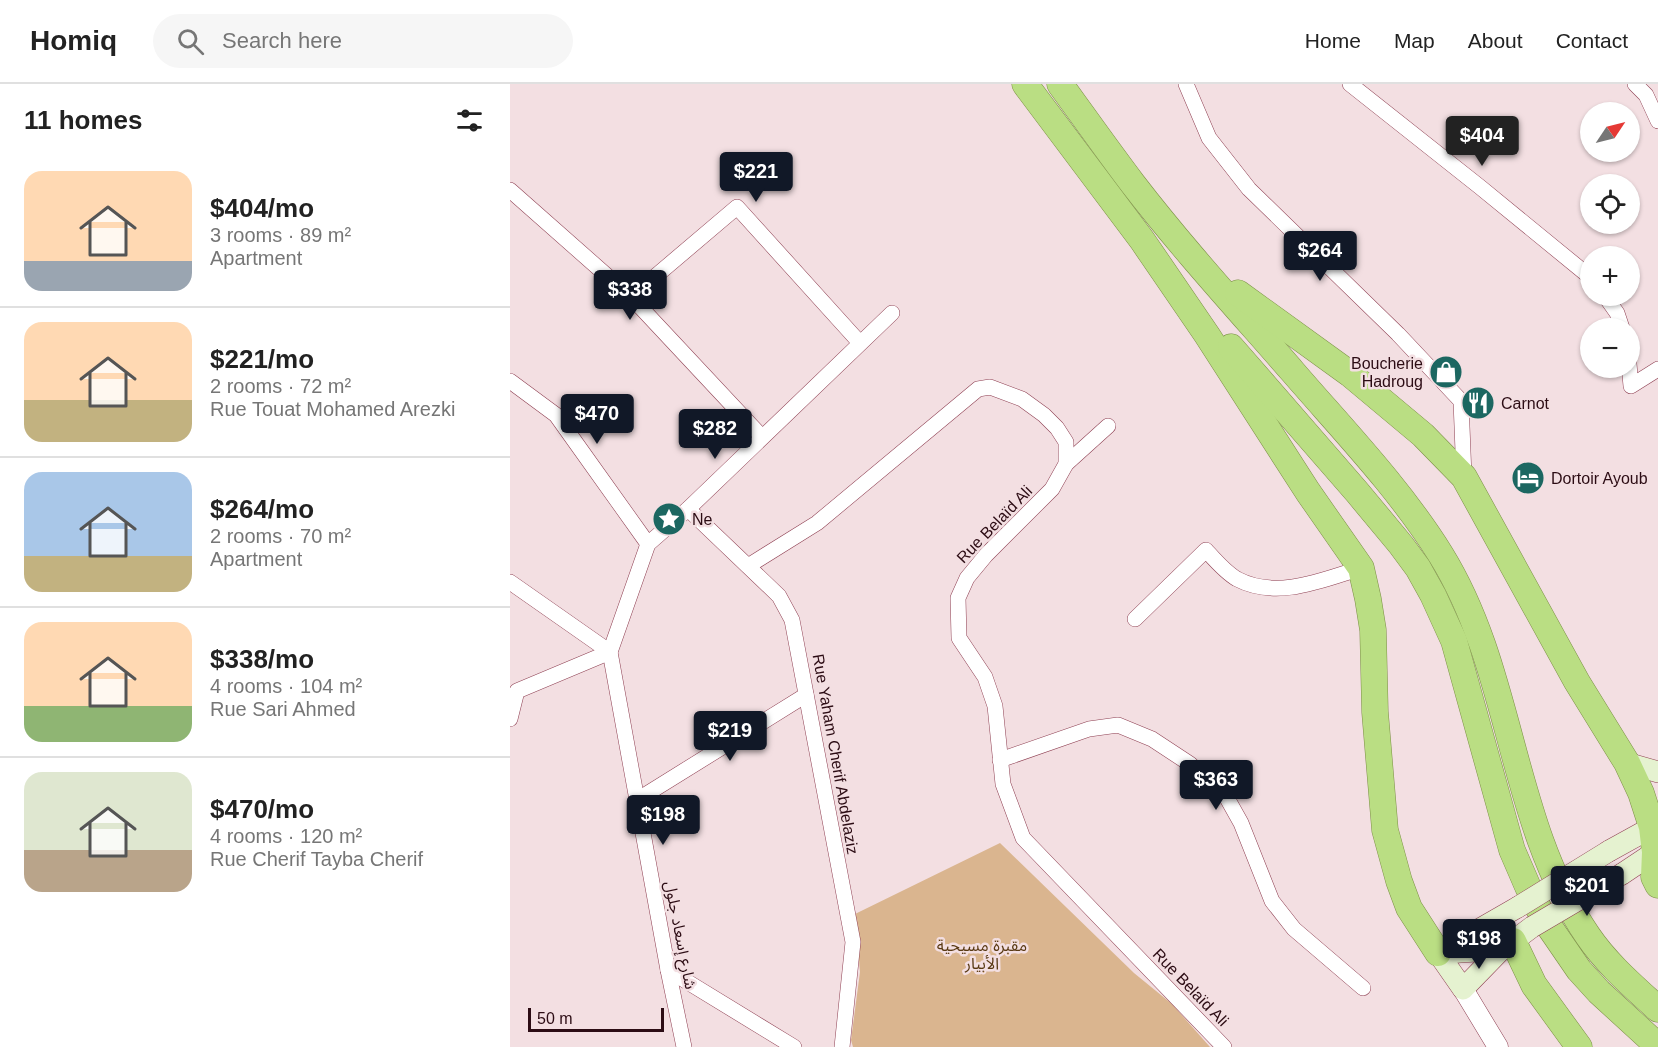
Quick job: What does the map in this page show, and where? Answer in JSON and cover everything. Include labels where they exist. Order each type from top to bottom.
[{"type":"highway","points":[[1025,84],[1142,240],[1207,334],[1308,492],[1361,568],[1373,630],[1375,712],[1385,830],[1409,908],[1438,953]]},
{"type":"highway","points":[[1060,84],[1145,199],[1195,261],[1384,478],[1416,518],[1441,555],[1457,582],[1477,627],[1499,695],[1529,808],[1557,881],[1588,936],[1621,975],[1658,1009]]},
{"type":"highway","points":[[1145,199],[1232,289],[1350,374],[1423,435],[1464,477],[1577,682],[1627,763],[1641,793],[1656,838],[1654,877],[1658,885]]},
{"type":"highway","points":[[1142,240],[1357,492],[1418,568],[1454,641],[1512,850],[1544,919],[1579,970],[1599,992],[1658,1046]]},
{"type":"highway","points":[[1523,934],[1534,985],[1579,1047]]},
{"type":"main road","points":[[1627,763],[1658,772]]},
{"type":"main road","points":[[1438,953],[1511,912],[1614,848],[1656,838]]},
{"type":"main road","points":[[1438,953],[1463,989],[1485,965],[1523,934],[1626,871],[1656,838]]},
{"type":"main road","points":[[1614,848],[1626,871]]},
{"type":"main road","points":[[1511,912],[1523,934]]},
{"type":"main road","points":[[1438,953],[1476,951],[1523,934]]},
{"type":"street","points":[[1186,84],[1209,138],[1249,189],[1398,334],[1461,401],[1464,477]]},
{"type":"street","points":[[1350,84],[1580,269]]},
{"type":"street","points":[[1635,84],[1646,95],[1658,121]]},
{"type":"street","points":[[511,192],[631,297],[762,437]]},
{"type":"street","points":[[631,297],[737,207],[860,343]]},
{"type":"street","points":[[510,719],[518,691],[610,652],[648,543],[688,509],[892,313]]},
{"type":"street","points":[[1630,378],[1631,386],[1658,369]]},
{"type":"street","points":[[510,381],[556,416],[648,543]]},
{"type":"street","points":[[748,566],[817,523],[978,389],[990,387],[1022,399],[1033,406],[1057,428],[1066,442],[1066,464]]},
{"type":"street","name":"Rue Belaïd Ali","points":[[1108,426],[1066,464],[1052,489],[986,555],[967,578],[958,594],[958,638],[985,677],[995,706],[1003,784],[1023,838],[1224,1047]]},
{"type":"street","name":"Rue Yaham Cherif Abdelaziz","points":[[688,509],[779,596],[792,620],[853,942],[842,1047]]},
{"type":"street","points":[[1135,619],[1206,550],[1238,579],[1267,588],[1298,587],[1361,568]]},
{"type":"street","points":[[510,582],[610,652]]},
{"type":"street","name":"شارع إسعاد جلول","points":[[610,652],[684,1047]]},
{"type":"street","points":[[637,800],[806,695]]},
{"type":"street","points":[[1000,760],[1089,729],[1118,725],[1152,739],[1190,764],[1227,798],[1241,823],[1272,901],[1294,929],[1363,988]]},
{"type":"street","points":[[668,970],[794,1047]]},
{"type":"street","points":[[1463,989],[1498,1047]]},
{"type":"green space","name":"مقبرة مسيحية الأبيار","points":[[1000,843],[1134,973],[1172,1004],[1210,1047],[853,1047],[851,1040],[860,972],[855,914]]},
{"type":"place","name":"Boucherie Hadroug","points":[[1446,372]]},
{"type":"place","name":"Carnot","points":[[1478,403]]},
{"type":"place","name":"Dortoir Ayoub","points":[[1528,478]]},
{"type":"place","name":"Ne","points":[[669,519]]}]
